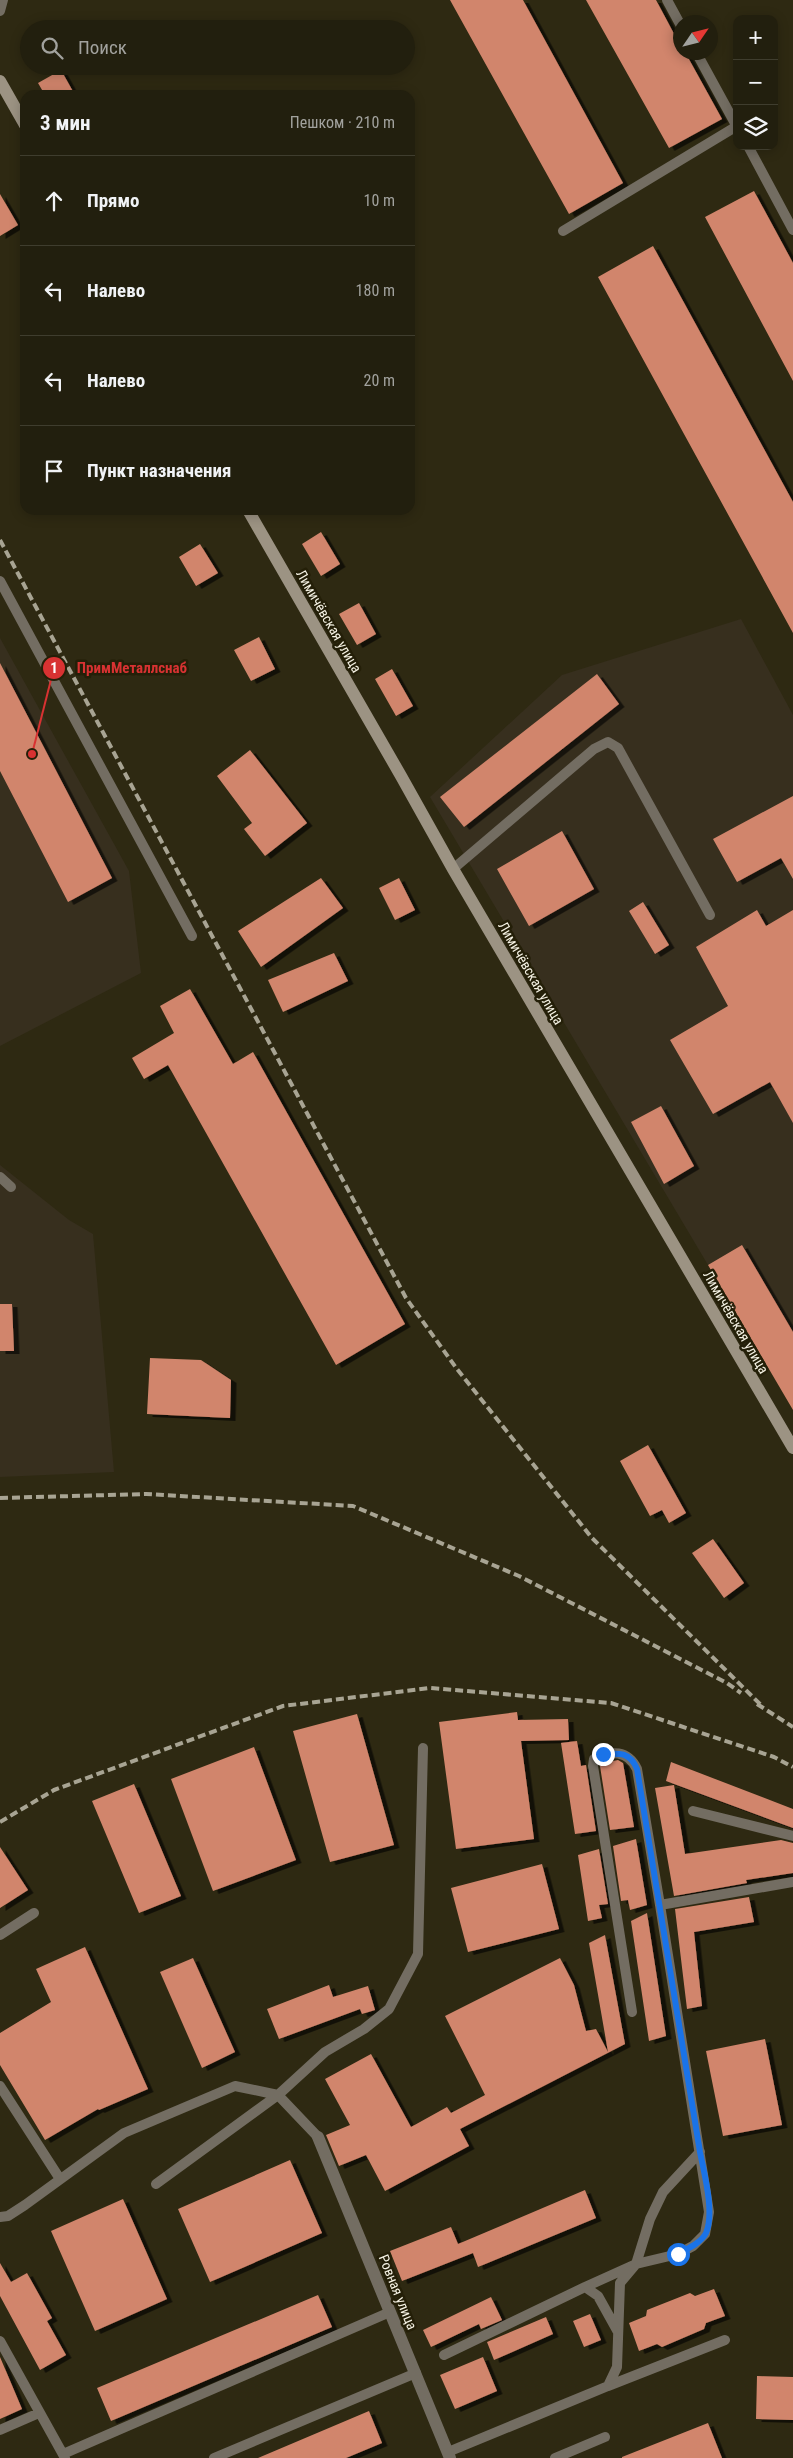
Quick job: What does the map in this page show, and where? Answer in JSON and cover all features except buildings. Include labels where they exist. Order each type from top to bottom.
[{"type":"main road","points":[[0,81],[20,115]]},
{"type":"main road","name":"Лимичёвская улица","points":[[251,515],[453,869],[793,1448]]},
{"type":"street","name":"Ровная улица","points":[[318,2137],[449,2455]]},
{"type":"lane","points":[[0,11],[3,0]]},
{"type":"lane","points":[[667,0],[675,15]]},
{"type":"lane","points":[[700,60],[733,120]]},
{"type":"lane","points":[[563,231],[733,128]]},
{"type":"lane","points":[[750,150],[793,230]]},
{"type":"lane","points":[[0,581],[192,936]]},
{"type":"lane","points":[[453,869],[594,749],[608,742],[618,748],[710,915]]},
{"type":"lane","points":[[0,1177],[11,1187]]},
{"type":"lane","points":[[156,2184],[278,2095],[325,2052],[364,2029],[390,2009],[418,1954],[423,1748]]},
{"type":"lane","points":[[444,2355],[636,2264],[678,2254],[693,2246],[706,2234],[709,2212],[637,1769],[632,1759],[622,1753],[603,1754],[594,1759],[592,1766],[632,2012]]},
{"type":"lane","points":[[693,1811],[793,1836]]},
{"type":"lane","points":[[660,1905],[793,1882]]},
{"type":"lane","points":[[0,1935],[34,1913]]},
{"type":"lane","points":[[0,2086],[60,2179]]},
{"type":"lane","points":[[0,2217],[8,2216],[124,2133],[235,2086],[278,2095],[318,2137]]},
{"type":"lane","points":[[608,2386],[617,2368],[620,2283],[636,2264],[650,2219],[663,2192],[700,2152]]},
{"type":"lane","points":[[585,2287],[598,2296],[618,2332]]},
{"type":"lane","points":[[0,2342],[3,2355],[64,2456],[390,2312]]},
{"type":"lane","points":[[449,2455],[608,2386],[725,2340]]},
{"type":"lane","points":[[214,2458],[416,2374]]},
{"type":"lane","points":[[0,2430],[39,2413]]},
{"type":"lane","points":[[555,2458],[605,2437]]},
{"type":"shaded area","points":[[741,619],[793,715],[793,1408],[430,797],[562,675]]},
{"type":"shaded area","points":[[0,638],[129,871],[141,973],[0,1046]]},
{"type":"shaded area","points":[[0,1165],[69,1220],[93,1234],[114,1472],[0,1477]]},
{"type":"railway","points":[[0,540],[406,1298],[457,1369],[592,1538],[763,1707]]},
{"type":"railway","points":[[0,1498],[146,1494],[353,1506],[519,1576],[727,1683],[741,1693]]},
{"type":"railway","points":[[0,1822],[54,1790],[283,1706],[430,1688],[611,1703],[774,1757],[793,1767]]},
{"type":"railway","points":[[757,1704],[793,1727]]},
{"type":"place","name":"ПримМеталлснаб","points":[[32,754]]},
{"type":"route","points":[[603,1754],[622,1753],[632,1759],[637,1769],[709,2212],[706,2234],[693,2246],[678,2254]]}]
